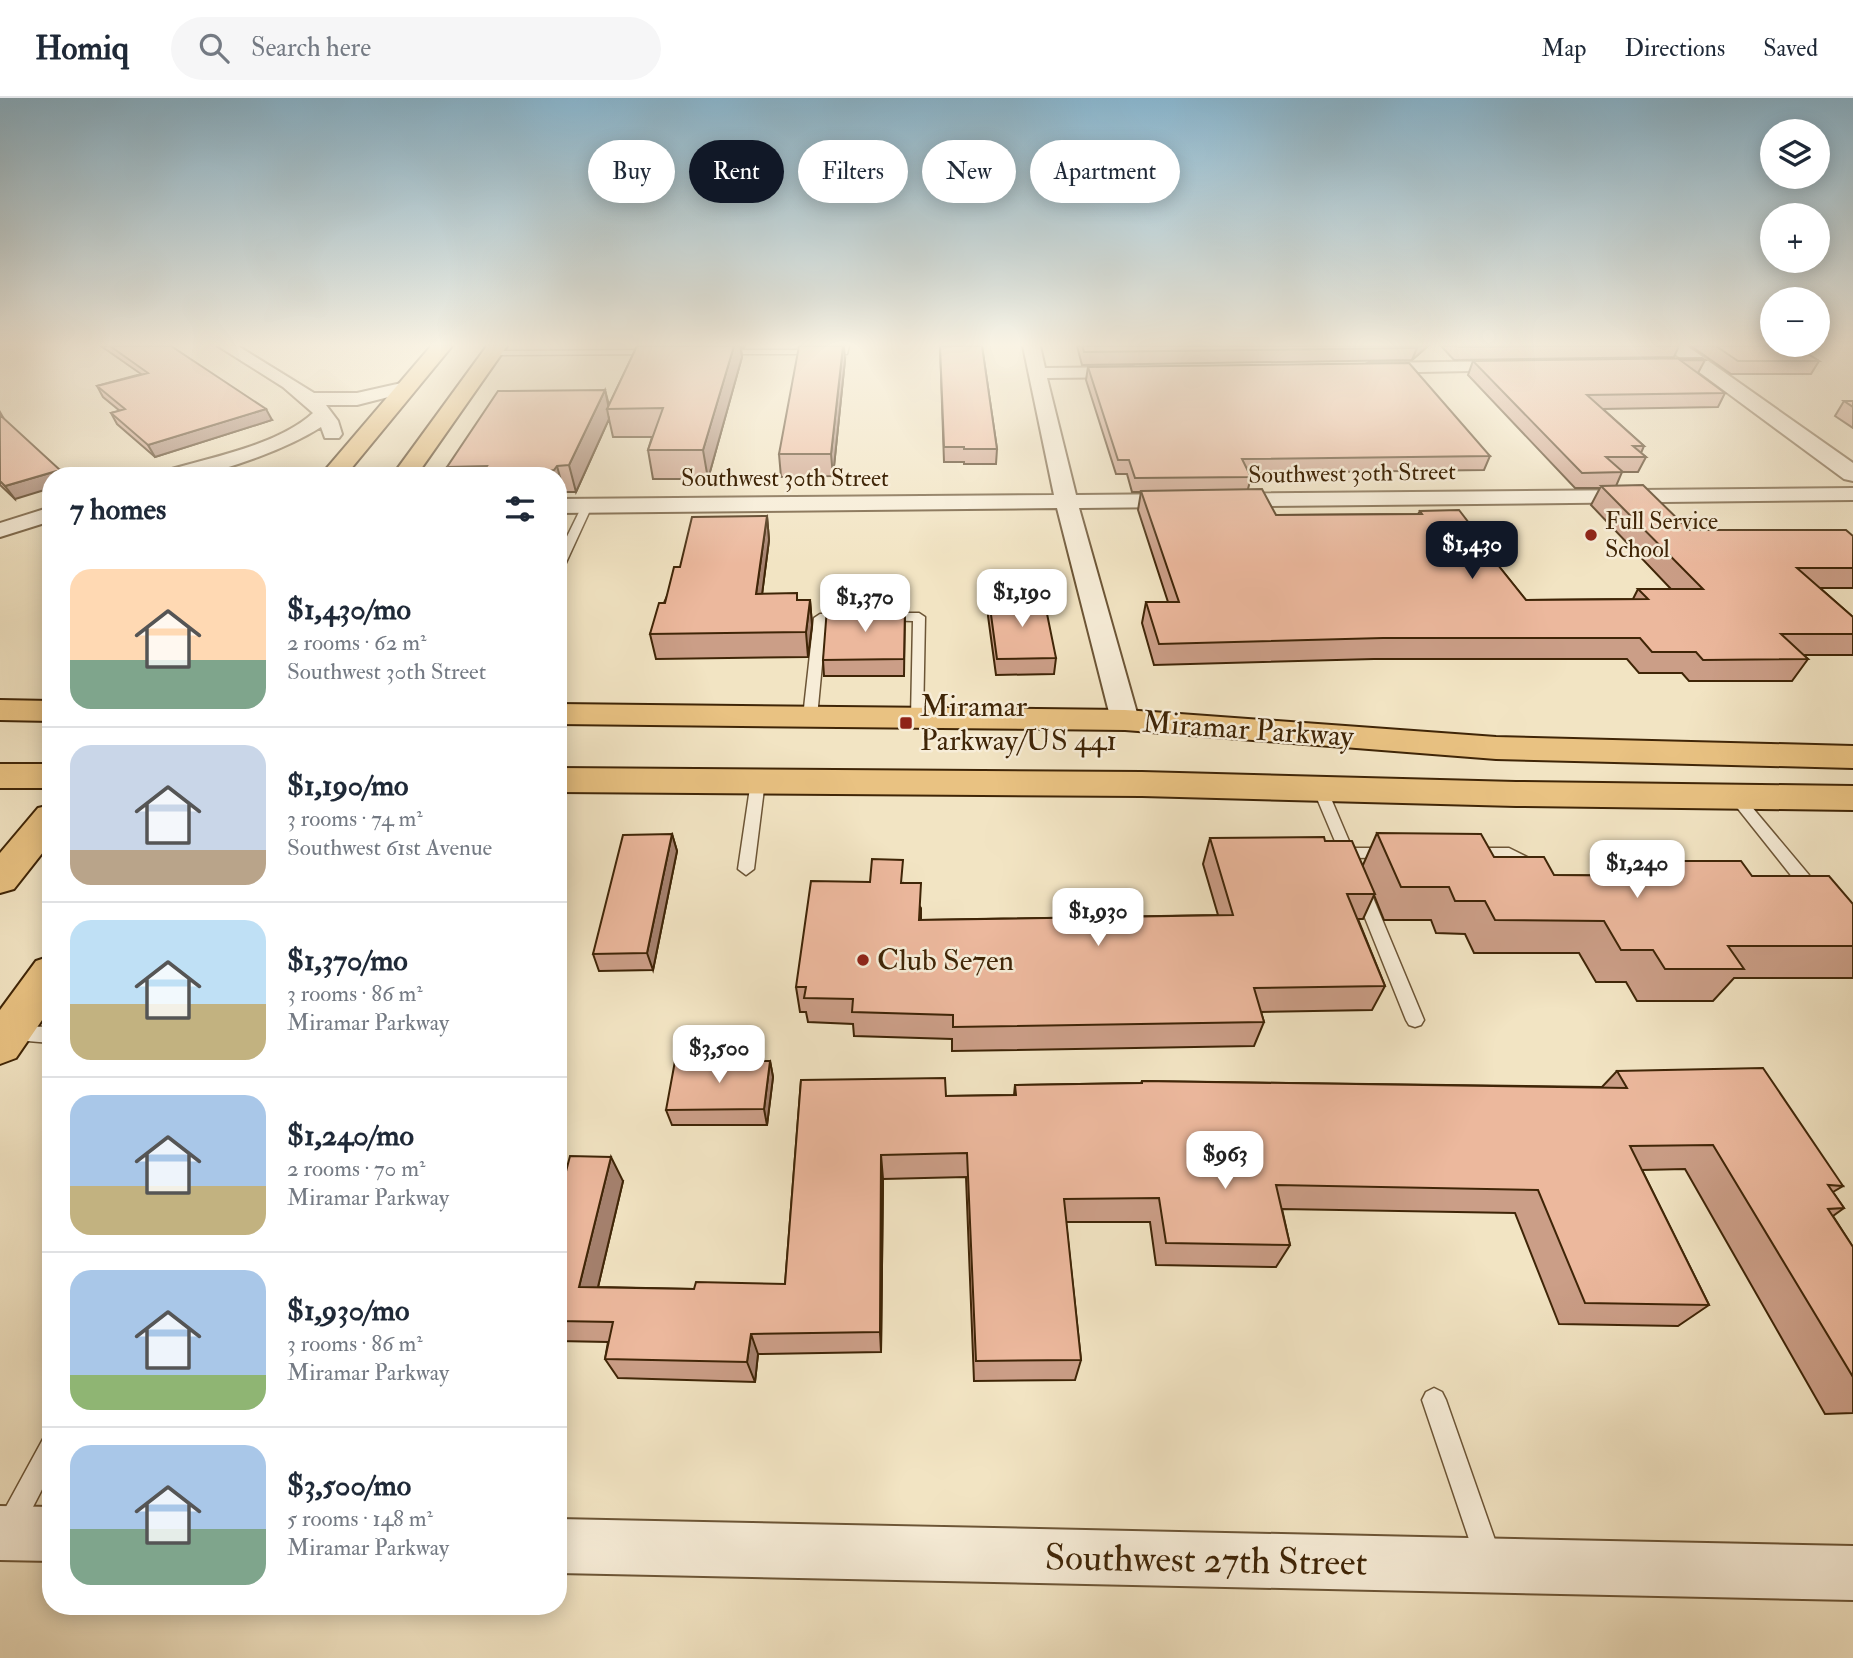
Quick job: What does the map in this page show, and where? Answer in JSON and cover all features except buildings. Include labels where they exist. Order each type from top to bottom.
[{"type":"main road","points":[[340,467],[380,419]]},
{"type":"main road","points":[[410,467],[445,419]]},
{"type":"main road","points":[[0,710],[42,711]]},
{"type":"main road","name":"Miramar Parkway","points":[[567,715],[1125,720],[1496,748],[1853,757]]},
{"type":"main road","points":[[0,776],[42,776]]},
{"type":"main road","name":"Miramar Parkway","points":[[567,780],[1119,784],[1853,798]]},
{"type":"main road","points":[[0,879],[42,828]]},
{"type":"main road","points":[[4,1040],[42,986]]},
{"type":"street","points":[[196,467],[284,439],[313,425],[315,419]]},
{"type":"street","points":[[327,419],[332,425],[332,436]]},
{"type":"street","points":[[1048,419],[1067,503],[1125,720]]},
{"type":"street","points":[[1776,419],[1852,472]]},
{"type":"street","points":[[284,439],[332,436],[357,446]]},
{"type":"street","name":"Southwest 30th Street","points":[[567,506],[1853,494]]},
{"type":"street","points":[[0,530],[42,517]]},
{"type":"street","name":"Southwest 27th Street","points":[[567,1546],[1853,1573]]},
{"type":"lane","points":[[567,548],[587,506]]},
{"type":"lane","points":[[810,717],[820,618],[919,617],[918,718]]},
{"type":"lane","points":[[746,869],[758,781]]},
{"type":"lane","points":[[1320,789],[1415,1020]]},
{"type":"lane","points":[[1736,797],[1803,879],[1776,879]]},
{"type":"lane","points":[[1347,853],[1401,853]]},
{"type":"lane","points":[[1455,853],[1509,854],[1550,877]]},
{"type":"lane","points":[[4,1040],[42,1036]]},
{"type":"lane","points":[[1434,1400],[1491,1565]]},
{"type":"lane","points":[[19,1534],[42,1471]]},
{"type":"place","name":"Full Service School","points":[[1591,535]]},
{"type":"place","name":"Miramar Parkway/US 441","points":[[906,723]]},
{"type":"place","name":"Club Se7en","points":[[863,960]]}]
